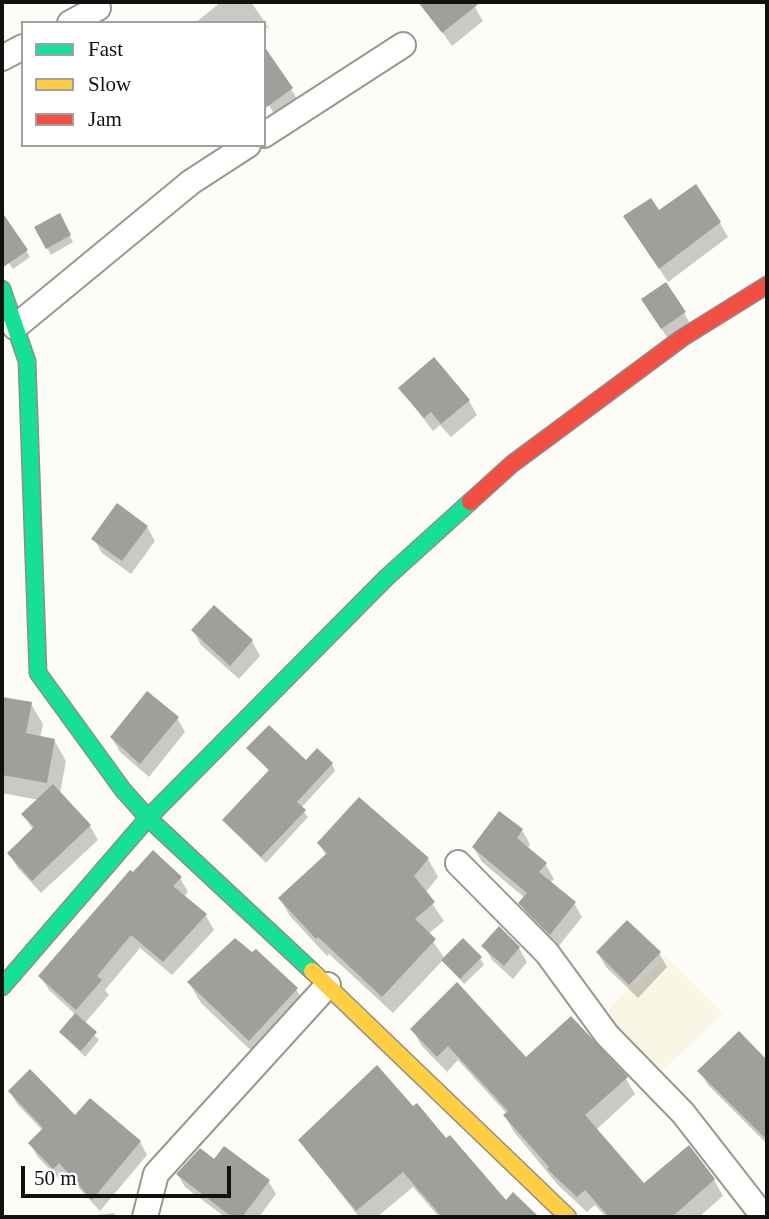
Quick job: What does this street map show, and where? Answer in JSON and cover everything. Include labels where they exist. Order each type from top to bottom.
[{"type":"street","points":[[73,21],[98,8]]},
{"type":"street","points":[[266,134],[403,45]]},
{"type":"street","points":[[2,58],[21,48]]},
{"type":"street","points":[[15,327],[191,182],[245,147]]},
{"type":"street","points":[[2,987],[148,817],[386,578],[512,464],[682,338],[767,285]]},
{"type":"street","points":[[2,289],[27,361],[38,673],[123,790],[148,817],[328,985],[568,1217]]},
{"type":"street","points":[[458,863],[547,953],[607,1035],[683,1114],[764,1217]]},
{"type":"street","points":[[145,1217],[156,1174],[328,985]]},
{"type":"shaded area","points":[[666,957],[723,1014],[653,1079],[605,1022],[612,1005]]},
{"type":"building","points":[[418,2],[481,2],[442,33]]},
{"type":"building","points":[[266,49],[293,88],[266,108]]},
{"type":"building","points":[[696,184],[721,222],[659,269],[623,216],[651,198],[659,210]]},
{"type":"building","points":[[2,212],[28,250],[2,268]]},
{"type":"building","points":[[60,213],[71,235],[46,249],[34,227]]},
{"type":"building","points":[[666,282],[686,312],[661,329],[641,299]]},
{"type":"building","points":[[434,357],[470,400],[441,424],[431,412],[424,418],[398,388]]},
{"type":"building","points":[[117,503],[148,526],[122,561],[91,539]]},
{"type":"building","points":[[214,605],[253,640],[230,666],[191,630]]},
{"type":"building","points":[[147,691],[179,717],[140,764],[110,737]]},
{"type":"building","points":[[2,697],[32,702],[26,733],[55,739],[47,783],[2,775]]},
{"type":"building","points":[[269,725],[306,760],[317,748],[333,763],[297,802],[306,810],[261,857],[222,820],[269,770],[246,748]]},
{"type":"building","points":[[53,784],[91,825],[32,881],[7,853],[34,827],[21,814]]},
{"type":"building","points":[[359,797],[429,858],[414,876],[435,902],[415,919],[436,939],[382,997],[318,937],[316,939],[278,898],[327,853],[317,843]]},
{"type":"building","points":[[499,811],[523,829],[517,838],[547,863],[539,872],[576,902],[550,935],[518,903],[527,893],[472,847]]},
{"type":"building","points":[[153,850],[182,877],[173,886],[207,914],[163,962],[131,935],[97,976],[102,980],[76,1010],[38,976],[130,870],[133,872]]},
{"type":"building","points":[[627,920],[661,952],[629,985],[596,952]]},
{"type":"building","points":[[499,926],[520,947],[504,966],[481,946]]},
{"type":"building","points":[[235,938],[252,952],[256,949],[298,988],[249,1041],[187,982]]},
{"type":"building","points":[[463,938],[482,957],[460,979],[441,960]]},
{"type":"building","points":[[457,982],[526,1057],[571,1016],[628,1077],[585,1115],[644,1183],[689,1145],[715,1179],[672,1217],[609,1217],[585,1190],[577,1197],[547,1169],[549,1167],[503,1115],[508,1111],[448,1046],[437,1057],[410,1029]]},
{"type":"building","points":[[75,1013],[97,1032],[81,1051],[59,1032]]},
{"type":"building","points":[[739,1031],[767,1060],[767,1140],[697,1071]]},
{"type":"building","points":[[377,1065],[413,1106],[417,1103],[446,1138],[450,1135],[506,1200],[513,1192],[539,1217],[442,1217],[403,1172],[356,1211],[298,1140]]},
{"type":"building","points":[[30,1069],[75,1115],[90,1098],[141,1141],[92,1200],[59,1163],[53,1169],[28,1143],[43,1128],[8,1091]]},
{"type":"building","points":[[224,1146],[270,1180],[242,1217],[232,1217],[176,1174],[200,1148],[214,1159]]},
{"type":"traffic: fast","points":[[2,289],[27,361],[38,673],[123,790],[148,818],[312,971]]},
{"type":"traffic: fast","points":[[2,987],[148,818],[386,578],[470,502]]},
{"type":"traffic: slow","points":[[312,971],[568,1217]]},
{"type":"traffic: jam","points":[[470,502],[512,464],[682,338],[767,285]]}]
